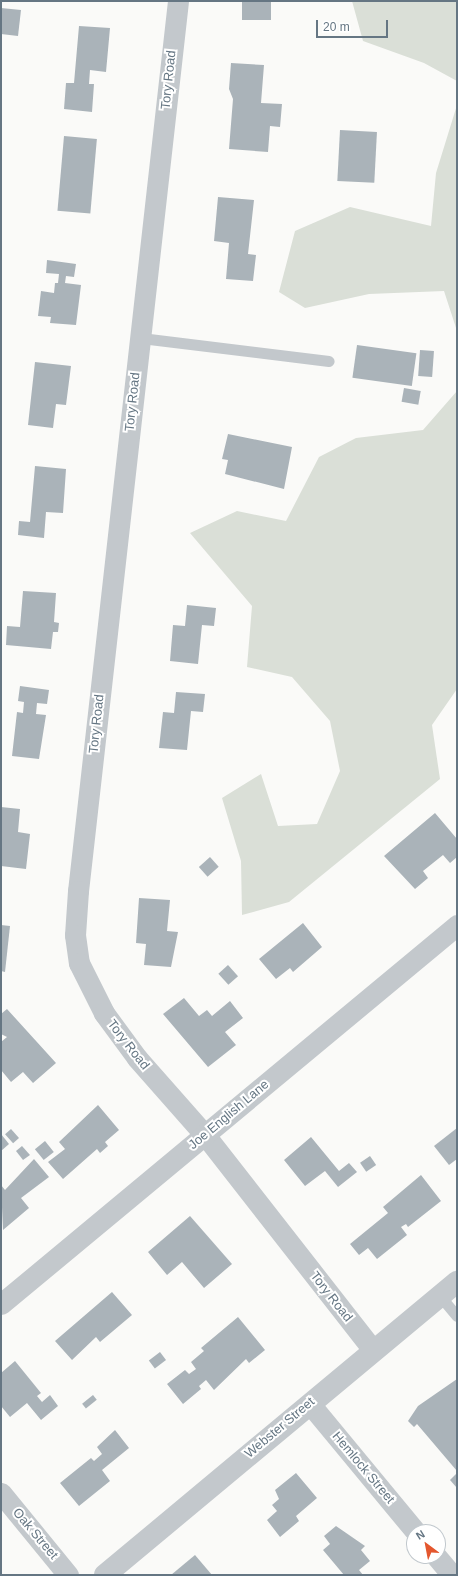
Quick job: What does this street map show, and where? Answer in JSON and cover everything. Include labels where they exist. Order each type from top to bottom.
[{"type":"street","name":"Tory Road","points":[[178,1],[75,935],[79,962],[104,1013],[137,1058],[205,1135],[373,1350]]},
{"type":"street","name":"Joe English Lane","points":[[1,1304],[457,925]]},
{"type":"street","name":"Webster Street","points":[[105,1575],[373,1350],[457,1282]]},
{"type":"street","name":"Hemlock Street","points":[[310,1404],[409,1524]]},
{"type":"street","name":"Oak Street","points":[[1,1494],[68,1575]]},
{"type":"street","points":[[444,1564],[453,1572]]},
{"type":"lane","points":[[140,338],[330,362]]},
{"type":"lane","points":[[440,1296],[457,1316]]},
{"type":"shaded area","points":[[352,1],[457,1],[457,81],[424,63],[363,41]]},
{"type":"shaded area","points":[[457,105],[457,331],[444,291],[369,294],[305,308],[279,292],[295,231],[350,207],[431,226],[436,173]]},
{"type":"shaded area","points":[[457,391],[457,689],[432,725],[440,779],[289,902],[242,915],[241,861],[222,798],[261,774],[278,826],[317,824],[340,771],[330,721],[292,677],[247,667],[252,606],[190,533],[237,511],[286,521],[319,457],[356,438],[423,430]]},
{"type":"building","points":[[242,1],[271,1],[271,20],[242,20]]},
{"type":"building","points":[[1,8],[21,10],[18,36],[1,34]]},
{"type":"building","points":[[79,26],[110,28],[106,72],[90,70],[89,84],[94,84],[92,112],[64,109],[66,83],[74,83]]},
{"type":"building","points":[[231,63],[264,65],[261,103],[282,104],[280,127],[270,126],[268,152],[229,149],[233,99],[229,89]]},
{"type":"building","points":[[340,130],[377,132],[374,183],[337,181]]},
{"type":"building","points":[[64,136],[97,139],[90,214],[57,211]]},
{"type":"building","points":[[218,197],[254,200],[248,254],[256,255],[253,281],[226,279],[229,243],[214,241]]},
{"type":"building","points":[[47,260],[76,264],[74,277],[66,276],[65,283],[81,285],[76,325],[50,323],[51,317],[38,316],[41,291],[54,293],[55,283],[58,283],[59,274],[46,273]]},
{"type":"building","points":[[357,345],[416,353],[412,386],[352,378]]},
{"type":"building","points":[[420,350],[434,351],[432,377],[418,376]]},
{"type":"building","points":[[35,362],[71,366],[66,405],[56,404],[53,428],[28,425]]},
{"type":"building","points":[[404,388],[421,391],[418,405],[402,402]]},
{"type":"building","points":[[228,434],[292,447],[284,489],[225,474],[228,460],[222,459]]},
{"type":"building","points":[[35,466],[66,469],[63,513],[46,512],[44,538],[18,535],[19,521],[30,522]]},
{"type":"building","points":[[23,591],[56,593],[54,622],[59,623],[58,632],[53,632],[51,649],[6,645],[7,626],[20,627]]},
{"type":"building","points":[[187,605],[216,608],[214,626],[202,625],[198,664],[170,661],[173,625],[185,626]]},
{"type":"building","points":[[20,686],[49,690],[47,704],[37,703],[36,714],[46,715],[39,759],[12,756],[17,712],[23,713],[24,702],[18,701]]},
{"type":"building","points":[[176,692],[205,694],[203,712],[191,711],[187,750],[159,748],[163,712],[174,713]]},
{"type":"building","points":[[1,807],[20,809],[18,832],[30,834],[26,869],[1,866]]},
{"type":"building","points":[[435,813],[457,839],[457,857],[450,863],[443,855],[423,871],[428,878],[415,889],[384,856]]},
{"type":"building","points":[[210,857],[219,867],[208,877],[199,867]]},
{"type":"building","points":[[139,898],[170,900],[167,931],[178,932],[171,967],[144,965],[146,944],[136,943]]},
{"type":"building","points":[[303,923],[322,947],[293,972],[290,968],[276,979],[259,959]]},
{"type":"building","points":[[1,925],[10,926],[5,972],[1,971]]},
{"type":"building","points":[[228,965],[238,976],[228,985],[218,974]]},
{"type":"building","points":[[184,998],[199,1016],[207,1010],[212,1016],[230,1001],[243,1018],[225,1032],[236,1045],[208,1067],[163,1014]]},
{"type":"building","points":[[7,1009],[56,1063],[33,1083],[23,1072],[11,1082],[1,1070],[1,1042],[7,1037],[1,1034],[1,1014]]},
{"type":"building","points":[[98,1105],[119,1130],[105,1142],[108,1146],[100,1153],[97,1149],[63,1179],[48,1162],[65,1149],[59,1142]]},
{"type":"building","points":[[457,1128],[457,1159],[449,1165],[434,1146]]},
{"type":"building","points":[[11,1129],[19,1138],[13,1143],[5,1134]]},
{"type":"building","points":[[1,1134],[9,1144],[1,1151]]},
{"type":"building","points":[[311,1137],[339,1171],[349,1163],[357,1172],[338,1187],[325,1171],[305,1186],[284,1160]]},
{"type":"building","points":[[45,1141],[54,1152],[44,1160],[35,1149]]},
{"type":"building","points":[[22,1146],[30,1155],[23,1160],[16,1151]]},
{"type":"building","points":[[370,1156],[376,1165],[366,1172],[360,1163]]},
{"type":"building","points":[[34,1159],[49,1177],[21,1198],[29,1208],[3,1230],[1,1185],[5,1190]]},
{"type":"building","points":[[421,1175],[441,1201],[408,1227],[406,1224],[401,1227],[407,1235],[377,1259],[368,1248],[359,1255],[350,1244],[388,1213],[383,1207]]},
{"type":"building","points":[[190,1216],[232,1264],[204,1288],[182,1262],[167,1275],[148,1252]]},
{"type":"building","points":[[112,1292],[132,1315],[100,1342],[96,1337],[72,1360],[55,1341]]},
{"type":"building","points":[[238,1317],[265,1350],[249,1363],[246,1359],[214,1390],[206,1380],[199,1386],[201,1389],[183,1404],[167,1384],[185,1370],[189,1374],[196,1369],[191,1362],[204,1351],[201,1348]]},
{"type":"building","points":[[160,1352],[166,1360],[155,1368],[149,1360]]},
{"type":"building","points":[[15,1361],[41,1393],[37,1396],[42,1402],[50,1395],[58,1406],[41,1420],[27,1403],[10,1417],[1,1406],[1,1373]]},
{"type":"building","points":[[457,1379],[457,1471],[417,1424],[414,1427],[408,1421],[418,1406]]},
{"type":"building","points":[[93,1395],[97,1400],[86,1408],[82,1404]]},
{"type":"building","points":[[115,1430],[129,1448],[102,1470],[110,1481],[79,1506],[60,1483],[91,1458],[94,1461],[102,1454],[97,1447]]},
{"type":"building","points":[[296,1473],[317,1498],[296,1516],[299,1521],[280,1537],[267,1520],[277,1511],[272,1505],[279,1499],[275,1490]]},
{"type":"building","points":[[457,1473],[457,1488],[450,1480]]},
{"type":"building","points":[[336,1526],[365,1546],[361,1550],[370,1561],[359,1570],[363,1575],[344,1575],[323,1550],[330,1544],[324,1536]]},
{"type":"building","points":[[195,1555],[212,1575],[171,1575]]}]
